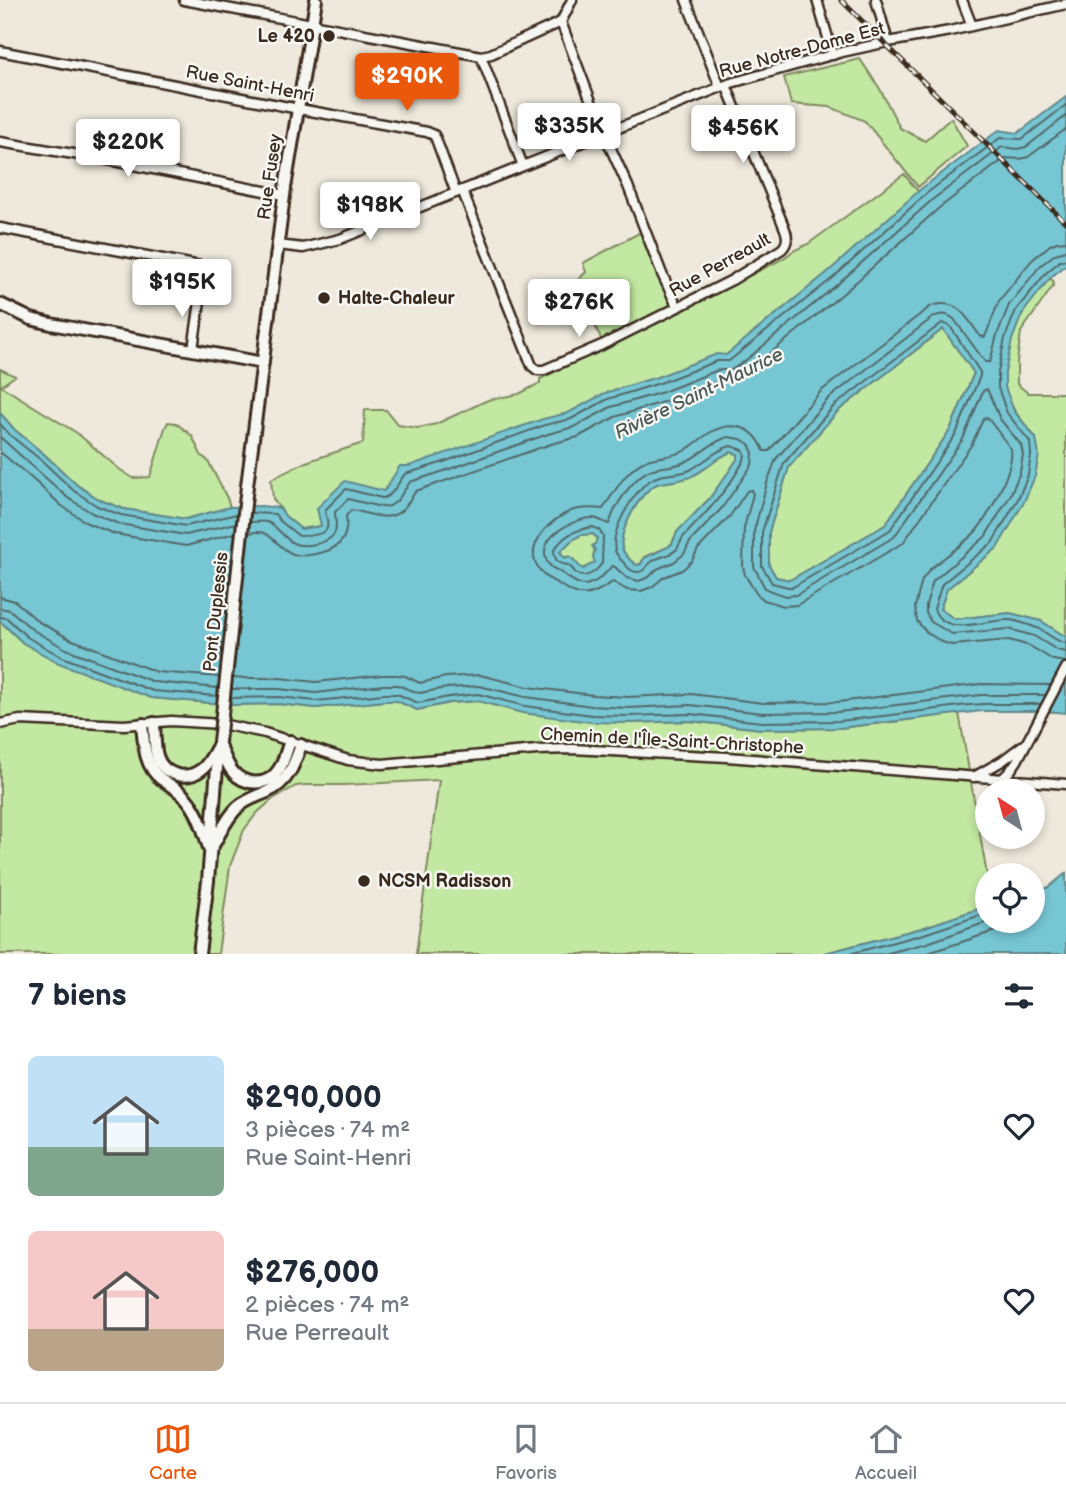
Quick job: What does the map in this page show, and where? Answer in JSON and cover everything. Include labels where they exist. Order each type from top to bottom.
[{"type":"main road","name":"Rue Fusey","points":[[247,486],[284,195],[316,0]]},
{"type":"main road","points":[[0,303],[23,315],[51,324],[262,363]]},
{"type":"main road","name":"Pont Duplessis","points":[[199,954],[247,486]]},
{"type":"main road","points":[[148,723],[159,761],[164,768],[176,775],[188,776],[202,769],[219,743]]},
{"type":"main road","points":[[148,723],[146,752],[151,769],[190,802],[210,852]]},
{"type":"main road","points":[[219,743],[233,772],[243,780],[258,783],[270,779],[279,770],[290,741]]},
{"type":"main road","points":[[210,852],[237,808],[283,782],[301,745]]},
{"type":"street","points":[[184,0],[481,56],[561,22],[572,0]]},
{"type":"street","points":[[686,0],[723,86]]},
{"type":"street","points":[[817,0],[832,55]]},
{"type":"street","points":[[876,0],[888,42]]},
{"type":"street","points":[[962,0],[972,26]]},
{"type":"street","name":"Rue Notre-Dame Est","points":[[278,245],[299,248],[332,241],[723,86],[832,55],[1066,4]]},
{"type":"street","points":[[561,22],[604,133],[677,306]]},
{"type":"street","name":"Rue Saint-Henri","points":[[0,51],[432,134],[459,191]]},
{"type":"street","points":[[481,56],[523,166]]},
{"type":"street","name":"Rue Perreault","points":[[459,191],[532,366],[537,370],[544,369],[602,345],[739,276],[782,249],[787,241],[785,229],[723,86]]},
{"type":"street","points":[[0,142],[98,158],[284,195]]},
{"type":"street","points":[[0,228],[205,267],[192,349]]},
{"type":"street","points":[[1002,779],[1010,771],[1066,668]]},
{"type":"street","name":"Chemin de l'Île-Saint-Christophe","points":[[0,724],[20,720],[124,724],[177,721],[221,724],[253,730],[348,760],[382,764],[572,749],[727,757],[1002,779]]},
{"type":"street","points":[[973,777],[1002,761],[1025,742]]},
{"type":"street","name":"Chemin de l'Île-Saint-Christophe","points":[[1045,782],[1066,784]]},
{"type":"green space","points":[[860,59],[880,89],[900,128],[925,141],[951,118],[967,146],[918,187],[865,121],[830,107],[791,104],[784,77]]},
{"type":"green space","points":[[904,174],[921,195],[728,358],[321,526],[301,529],[285,516],[273,499],[271,479],[306,462],[363,443],[365,410],[386,410],[398,425],[418,428],[436,424],[488,400],[519,394],[540,383],[540,379],[680,312],[784,258],[808,244]]},
{"type":"green space","points":[[641,232],[674,309],[602,341],[575,283],[586,272],[583,263]]},
{"type":"green space","points":[[1050,278],[1054,282],[1053,286],[1021,332],[1017,384],[1028,393],[1066,393],[1066,637],[1041,621],[1010,613],[955,619],[940,610],[947,589],[997,548],[1036,438],[1010,402],[1004,380],[1015,328],[1029,304]]},
{"type":"green space","points":[[943,329],[974,373],[950,430],[885,525],[790,580],[776,577],[769,565],[769,532],[789,467],[838,411]]},
{"type":"green space","points":[[0,369],[15,376],[1,386],[77,433],[133,478],[150,477],[165,428],[168,422],[176,423],[192,436],[201,455],[208,461],[230,507],[186,519],[124,509],[100,500],[77,485],[15,430],[0,413]]},
{"type":"green space","points":[[731,452],[738,454],[738,458],[709,499],[677,532],[672,543],[644,557],[641,564],[632,562],[623,551],[622,541],[627,522],[644,495],[657,484],[689,477]]},
{"type":"green space","points":[[593,534],[597,538],[593,557],[595,562],[584,569],[572,558],[561,554],[571,541],[581,535]]},
{"type":"green space","points":[[0,621],[23,643],[152,698],[316,708],[397,701],[417,710],[450,703],[478,701],[523,713],[628,723],[689,721],[762,729],[839,728],[959,713],[975,806],[975,849],[983,849],[985,863],[975,863],[975,910],[922,928],[821,954],[416,954],[439,780],[296,786],[273,799],[257,813],[244,830],[230,866],[218,954],[0,954]]},
{"type":"water","name":"Rivière Saint-Maurice","points":[[1066,97],[1066,265],[1050,278],[1022,314],[1012,340],[1005,373],[1005,387],[1014,411],[1036,438],[1039,455],[1035,476],[1024,502],[997,548],[947,589],[940,609],[955,619],[1010,613],[1041,621],[1066,637],[1066,713],[982,711],[839,728],[762,729],[689,721],[591,722],[523,713],[478,701],[449,703],[417,710],[397,701],[316,708],[151,698],[59,663],[23,643],[0,621],[0,413],[15,430],[77,485],[100,500],[124,509],[186,519],[230,507],[261,506],[280,508],[285,516],[301,529],[321,526],[317,508],[345,481],[384,491],[400,466],[409,466],[543,419],[568,413],[605,393],[717,354],[726,355],[829,271],[922,188],[999,130],[1018,133]],"holes":[[[943,329],[974,373],[950,430],[885,525],[790,580],[776,577],[769,565],[769,532],[789,467],[838,411]],[[726,454],[738,454],[738,458],[709,499],[677,532],[672,544],[636,565],[623,551],[622,541],[627,522],[644,495],[657,484],[689,477]],[[593,534],[597,538],[592,546],[595,550],[595,562],[583,569],[571,557],[565,558],[560,552],[581,535]]]},
{"type":"water","points":[[1066,873],[1066,954],[821,954],[922,928],[975,910],[975,933],[1045,933],[1045,889]]},
{"type":"railway","points":[[841,0],[1066,223]]},
{"type":"place","name":"Le 420","points":[[329,36]]},
{"type":"place","name":"Halte-Chaleur","points":[[324,298]]},
{"type":"place","name":"NCSM Radisson","points":[[364,881]]}]
